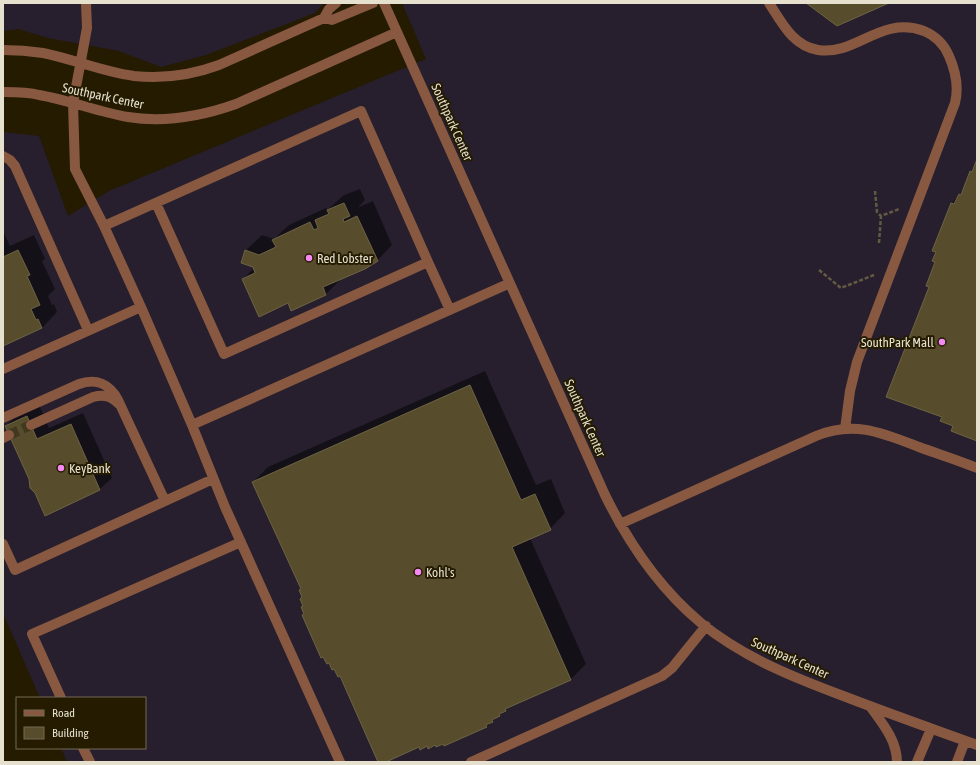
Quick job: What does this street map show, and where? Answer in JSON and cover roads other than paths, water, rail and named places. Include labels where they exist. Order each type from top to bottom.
[{"type":"street","points":[[86,3],[87,28],[73,103],[75,169],[104,226],[141,307],[192,425],[213,479],[340,762]]},
{"type":"street","name":"Southpark Center","points":[[3,50],[43,53],[134,76],[163,76],[191,73],[227,62],[324,18],[329,9],[336,3]]},
{"type":"street","name":"Southpark Center","points":[[324,18],[332,20],[372,3]]},
{"type":"street","name":"Southpark Center","points":[[384,3],[601,486],[635,550],[656,577],[683,606],[706,626],[733,646],[761,662],[802,680],[977,745]]},
{"type":"street","points":[[770,3],[785,28],[794,39],[817,50],[843,48],[888,29],[908,27],[925,32],[937,38],[944,46],[956,78],[957,90],[955,104],[857,362],[850,391],[845,429]]},
{"type":"street","name":"Southpark Center","points":[[3,92],[39,95],[141,119],[197,115],[236,104],[397,32]]},
{"type":"street","points":[[104,226],[360,111],[450,310]]},
{"type":"street","points":[[3,156],[10,160],[15,166],[88,330]]},
{"type":"street","points":[[156,203],[224,354],[428,262]]},
{"type":"street","points":[[192,425],[510,283]]},
{"type":"street","points":[[3,369],[141,307]]},
{"type":"street","points":[[3,418],[85,382],[97,382],[109,387],[114,392],[124,410],[165,501]]},
{"type":"street","points":[[31,425],[93,397],[101,395],[106,395],[115,400],[124,410]]},
{"type":"street","points":[[620,524],[816,436],[833,430],[859,428],[877,431],[977,468]]},
{"type":"street","points":[[3,544],[15,570],[213,479]]},
{"type":"street","points":[[61,697],[32,634],[241,542]]},
{"type":"street","points":[[471,762],[662,676],[672,668],[706,626]]},
{"type":"street","points":[[870,706],[892,740],[897,754],[897,762]]},
{"type":"street","points":[[917,762],[931,729]]},
{"type":"street","points":[[957,762],[965,741]]},
{"type":"street","points":[[84,749],[90,762]]},
{"type":"tunnel","points":[[9,435],[31,425]]},
{"type":"place","name":"Red Lobster","points":[[309,258]]},
{"type":"place","name":"SouthPark Mall","points":[[942,342]]},
{"type":"place","name":"KeyBank","points":[[61,468]]},
{"type":"place","name":"Kohl's","points":[[418,572]]}]
